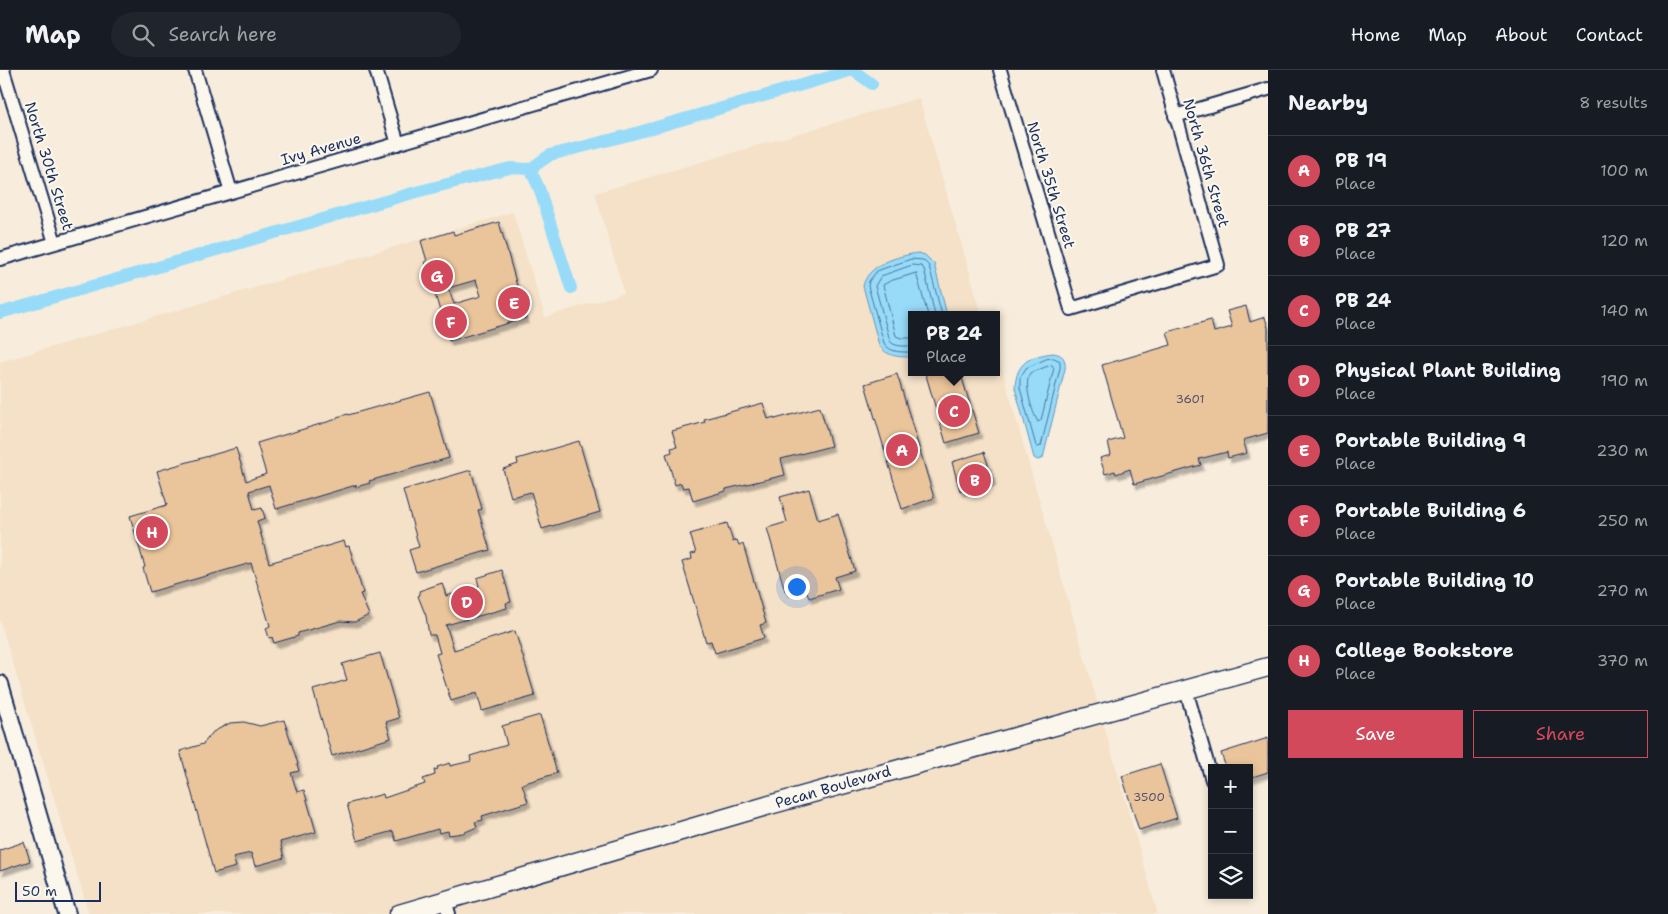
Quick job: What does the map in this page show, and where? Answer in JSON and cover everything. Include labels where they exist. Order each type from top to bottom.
[{"type":"main road","name":"Pecan Boulevard","points":[[399,914],[447,907],[773,804],[1268,667]]},
{"type":"street","name":"North 30th Street","points":[[3,70],[54,243]]},
{"type":"street","points":[[194,70],[231,192]]},
{"type":"street","points":[[376,70],[398,144]]},
{"type":"street","name":"Ivy Avenue","points":[[0,259],[651,70]]},
{"type":"street","name":"North 35th Street","points":[[1000,70],[1071,308],[1218,265]]},
{"type":"street","name":"North 36th Street","points":[[1163,70],[1218,265]]},
{"type":"street","points":[[1176,116],[1268,89]]},
{"type":"street","points":[[0,684],[67,914]]},
{"type":"street","points":[[1186,690],[1208,766]]},
{"type":"shaded area","points":[[919,98],[981,311],[908,311],[908,376],[1000,376],[1000,362],[1158,914],[89,914],[0,621],[0,362],[513,212],[545,317],[624,293],[595,193]]},
{"type":"water","points":[[918,253],[925,255],[934,264],[946,311],[908,311],[908,357],[894,356],[886,352],[879,345],[863,286],[866,278],[877,267],[902,256]]},
{"type":"water","points":[[1053,353],[1063,358],[1065,369],[1043,458],[1038,460],[1034,458],[1015,388],[1016,379],[1021,366],[1026,362],[1038,356]]},
{"type":"building","points":[[499,222],[526,318],[449,341],[425,261],[427,261],[421,241],[453,231],[454,235]],"holes":[[[476,280],[481,296],[454,304],[448,288]]]},
{"type":"building","points":[[1246,306],[1250,322],[1265,317],[1268,328],[1268,433],[1243,440],[1247,453],[1228,458],[1227,452],[1199,459],[1201,465],[1134,484],[1130,469],[1116,474],[1115,471],[1105,474],[1100,458],[1111,455],[1108,442],[1123,438],[1102,365],[1171,345],[1167,332],[1211,320],[1214,332],[1232,327],[1227,311]]},
{"type":"building","points":[[897,374],[934,498],[902,509],[865,384]]},
{"type":"building","points":[[926,376],[961,376],[979,433],[946,443]]},
{"type":"building","points":[[430,392],[449,458],[369,481],[370,483],[356,487],[356,485],[276,509],[269,485],[249,491],[254,510],[262,508],[265,518],[257,521],[269,563],[344,541],[346,547],[349,546],[363,593],[360,594],[369,615],[355,622],[340,621],[298,633],[298,636],[274,643],[272,637],[269,638],[266,628],[270,626],[251,563],[150,592],[143,568],[145,567],[130,516],[167,505],[157,471],[236,448],[246,481],[266,474],[257,443],[337,419],[337,417]]},
{"type":"building","points":[[763,403],[768,419],[774,417],[775,419],[820,407],[831,446],[781,459],[785,475],[726,489],[726,491],[693,501],[689,487],[683,488],[681,483],[675,485],[666,454],[672,452],[671,448],[677,447],[672,431],[705,422],[704,419]]},
{"type":"building","points":[[579,441],[600,512],[542,529],[531,492],[511,497],[503,469],[518,464],[517,459]]},
{"type":"building","points":[[984,452],[993,481],[960,491],[952,462]]},
{"type":"building","points":[[471,470],[482,509],[478,510],[490,550],[416,572],[409,550],[419,547],[403,490]]},
{"type":"building","points":[[809,489],[818,520],[838,514],[855,571],[835,577],[839,589],[809,598],[805,586],[785,591],[767,528],[787,522],[780,497]]},
{"type":"building","points":[[727,523],[733,542],[737,540],[739,545],[743,544],[766,623],[760,625],[764,638],[715,653],[711,641],[706,642],[682,562],[692,559],[691,554],[696,553],[690,534]]},
{"type":"building","points":[[502,570],[511,602],[506,603],[507,608],[446,625],[454,650],[515,631],[535,696],[482,711],[477,693],[451,701],[436,654],[440,653],[435,635],[429,635],[426,616],[418,596],[420,595],[419,591],[442,583],[446,596],[479,586],[477,578]]},
{"type":"building","points":[[380,653],[399,718],[386,722],[391,738],[332,756],[313,690],[347,680],[342,664]]},
{"type":"building","points":[[540,715],[557,773],[522,784],[528,802],[482,816],[483,820],[475,822],[477,827],[463,833],[449,835],[448,831],[439,833],[438,829],[396,841],[393,831],[357,841],[347,804],[383,794],[384,798],[425,784],[423,779],[435,775],[434,770],[438,769],[437,767],[450,763],[450,766],[471,761],[470,756],[507,745],[502,726]]},
{"type":"building","points":[[284,720],[299,771],[291,773],[297,792],[304,790],[316,832],[280,842],[284,858],[255,866],[251,853],[233,857],[236,867],[214,873],[180,751],[203,744],[213,732],[230,723],[244,722],[260,726]]},
{"type":"building","points":[[1268,738],[1268,772],[1253,777],[1253,764],[1225,764],[1221,753]]},
{"type":"building","points":[[1160,764],[1177,818],[1139,830],[1122,776]]},
{"type":"building","points":[[24,842],[30,861],[0,871],[0,850]]},
{"type":"waterway","points":[[571,288],[539,188],[530,169],[550,155],[629,135],[853,70],[872,84]]},
{"type":"waterway","points":[[0,313],[416,192],[510,168],[530,169]]},
{"type":"place","name":"Portable Building 10","points":[[437,276]]},
{"type":"place","name":"Portable Building 9","points":[[514,303]]},
{"type":"place","name":"Portable Building 6","points":[[451,322]]},
{"type":"place","name":"PB 24","points":[[954,411]]},
{"type":"place","name":"PB 19","points":[[902,450]]},
{"type":"place","name":"PB 27","points":[[975,480]]},
{"type":"place","name":"College Bookstore","points":[[152,532]]},
{"type":"place","name":"Physical Plant Building","points":[[467,602]]}]
